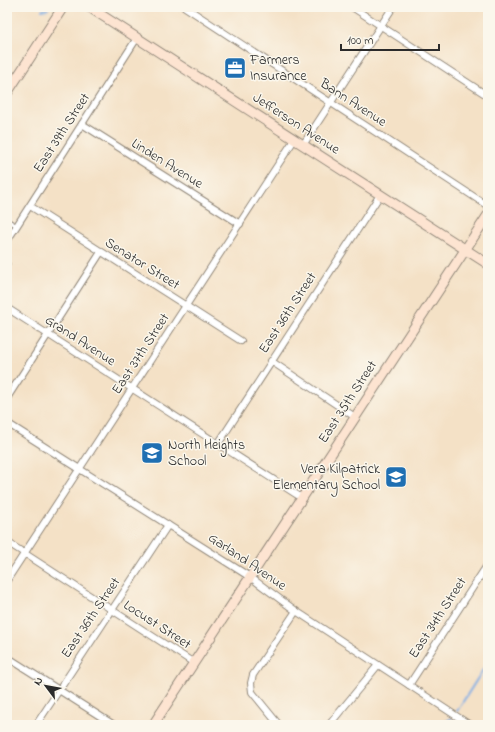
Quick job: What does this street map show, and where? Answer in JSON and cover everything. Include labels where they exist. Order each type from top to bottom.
[{"type":"street","points":[[7,93],[63,7]]},
{"type":"street","name":"Jefferson Avenue","points":[[89,7],[488,264]]},
{"type":"street","name":"Bann Avenue","points":[[185,7],[488,206]]},
{"type":"street","points":[[352,7],[488,96]]},
{"type":"street","points":[[303,146],[393,7]]},
{"type":"street","name":"East 39th Street","points":[[7,241],[137,38]]},
{"type":"street","name":"Linden Avenue","points":[[82,124],[240,224]]},
{"type":"street","name":"East 37th Street","points":[[7,580],[294,140]]},
{"type":"street","name":"East 36th Street","points":[[218,444],[380,195]]},
{"type":"street","name":"Senator Street","points":[[30,206],[241,341]]},
{"type":"street","name":"East 35th Street","points":[[157,723],[250,577],[488,215]]},
{"type":"street","points":[[7,398],[101,252]]},
{"type":"street","name":"Grand Avenue","points":[[7,308],[302,498]]},
{"type":"street","points":[[271,361],[355,417]]},
{"type":"street","name":"Garland Avenue","points":[[7,423],[250,577],[296,611],[470,725]]},
{"type":"street","name":"East 36th Street","points":[[36,725],[168,525]]},
{"type":"street","name":"Locust Street","points":[[7,542],[194,663]]},
{"type":"street","name":"East 34th Street","points":[[409,685],[488,564]]},
{"type":"street","points":[[279,725],[252,692],[251,683],[253,675],[296,611]]},
{"type":"street","points":[[7,657],[114,725]]},
{"type":"street","points":[[329,725],[378,665]]},
{"type":"lane","points":[[7,220],[17,226]]},
{"type":"waterway","points":[[42,10],[48,9]]},
{"type":"waterway","points":[[457,711],[488,662]]},
{"type":"waterway","points":[[440,725],[452,718]]},
{"type":"place","name":"Farmers Insurance","points":[[235,68]]},
{"type":"place","name":"North Heights School","points":[[152,453]]},
{"type":"place","name":"Vera Kilpatrick Elementary School","points":[[396,477]]}]
